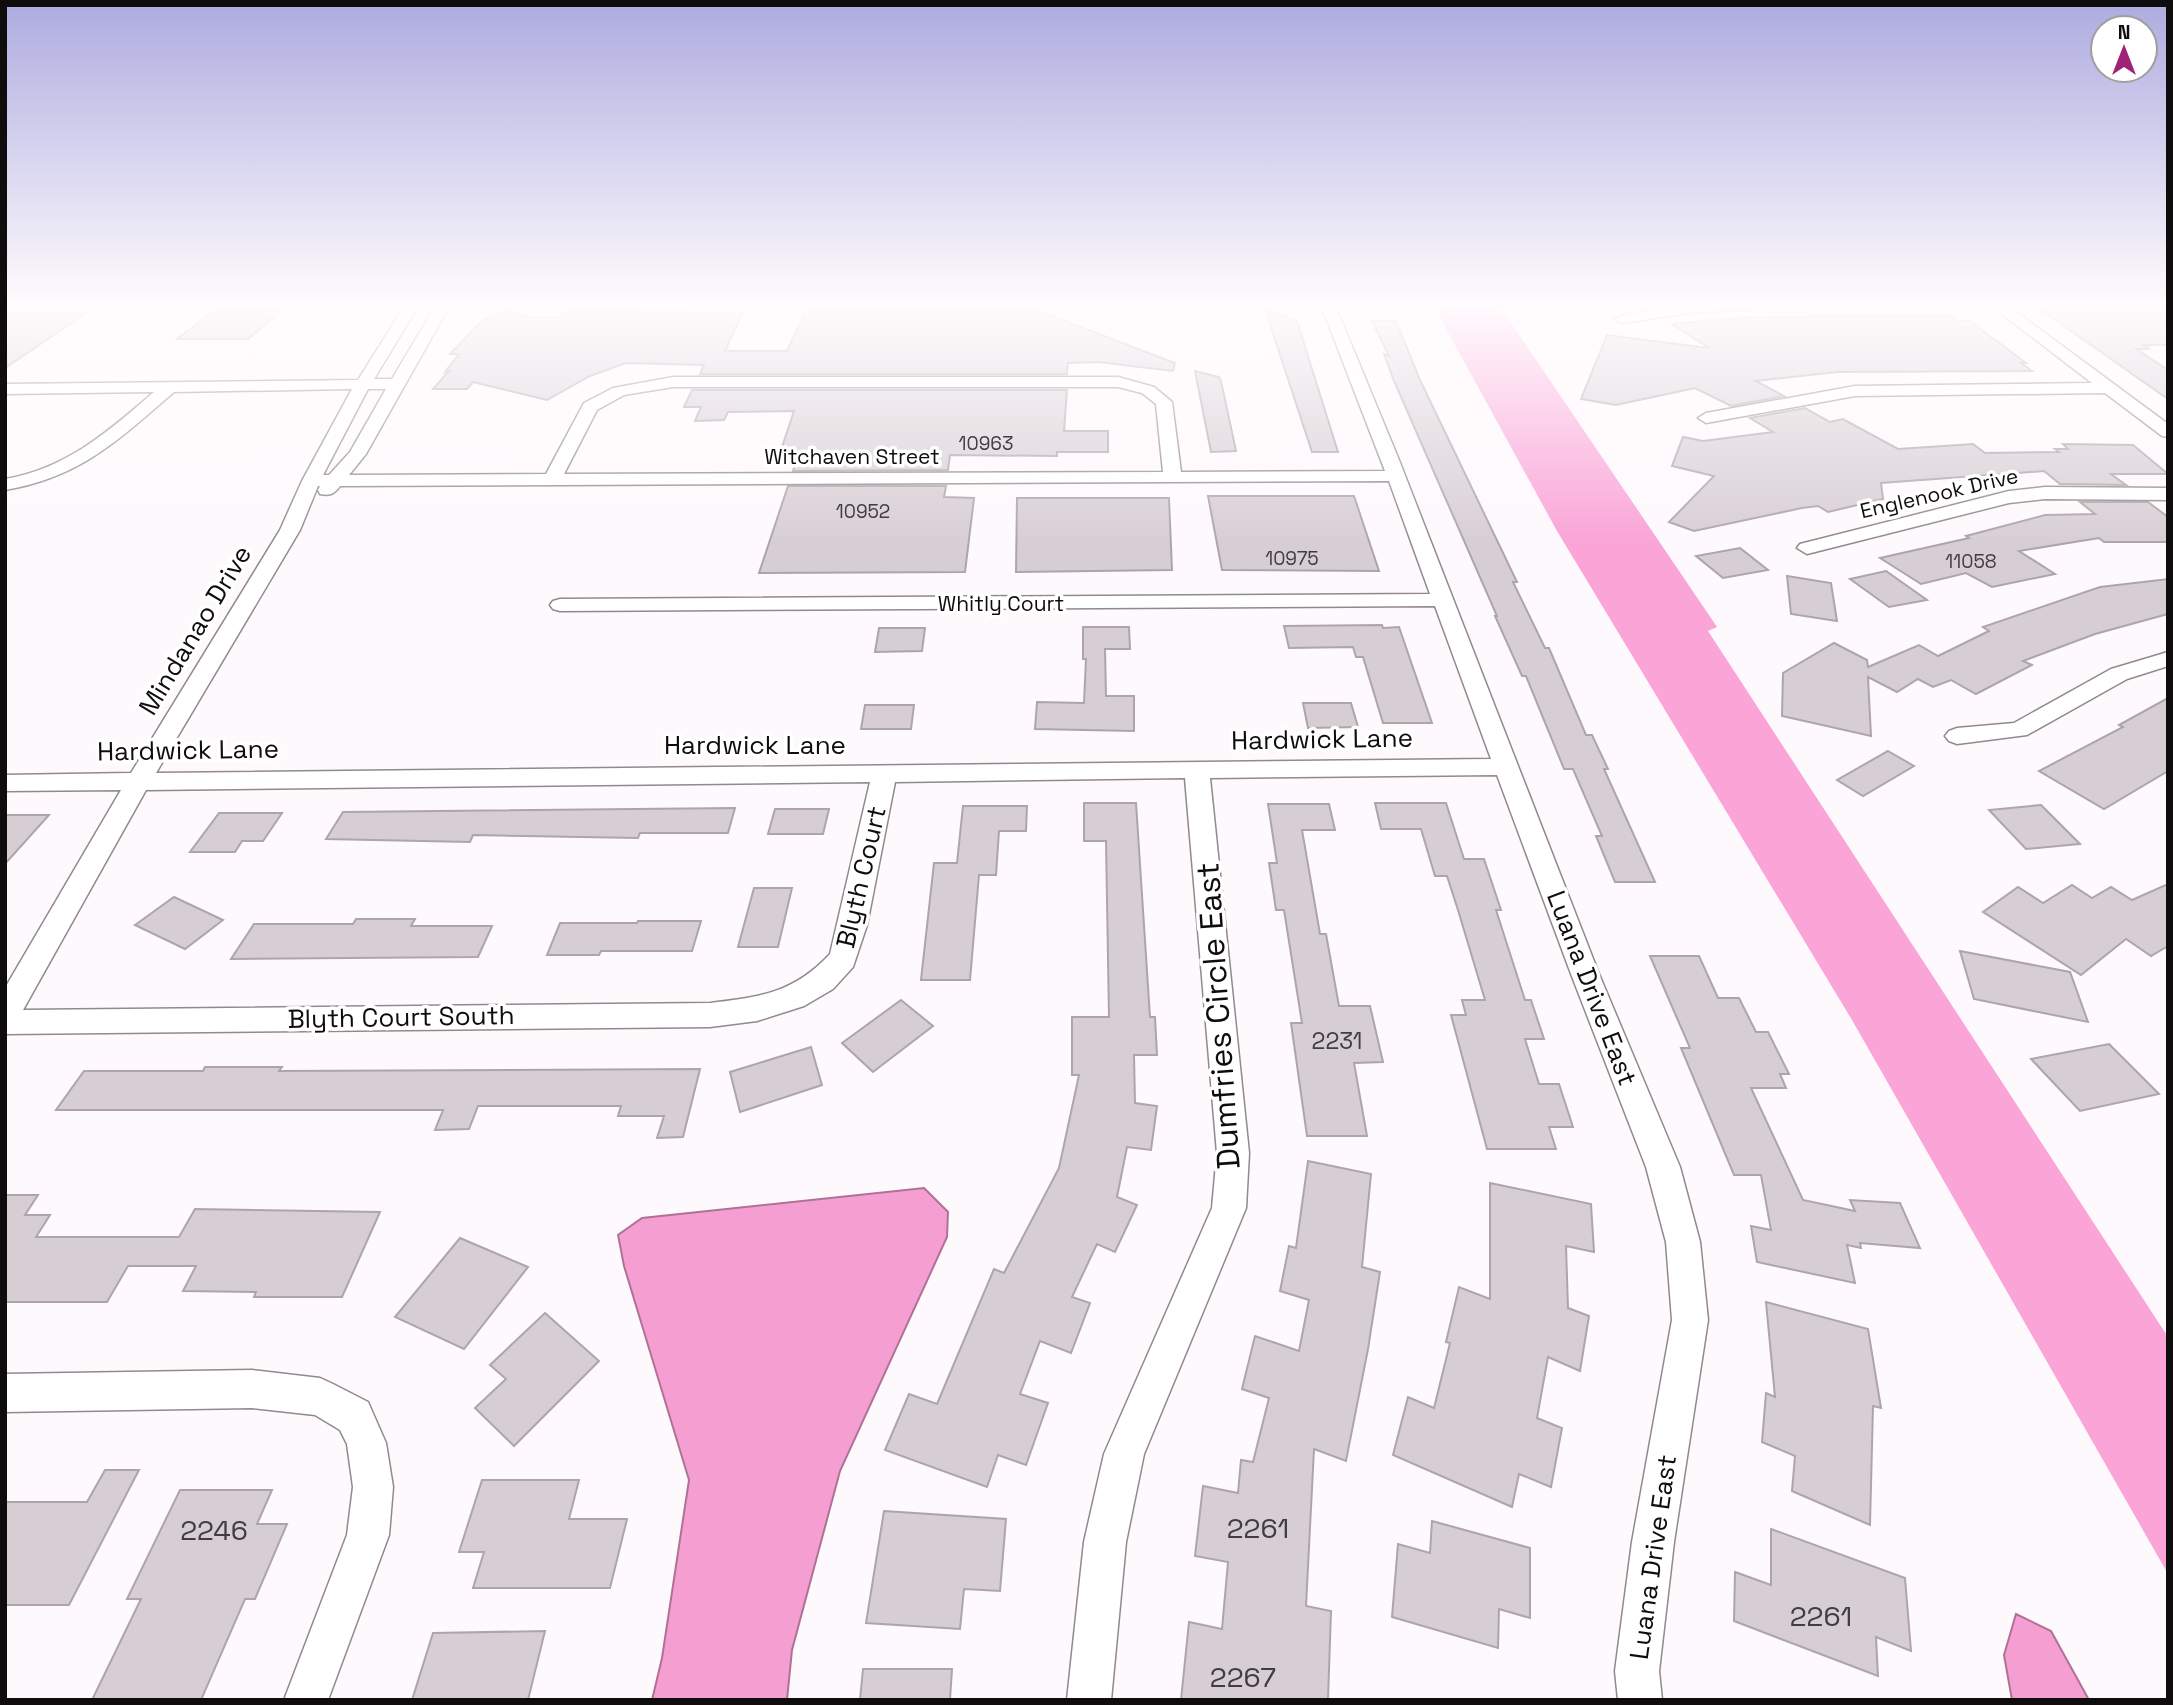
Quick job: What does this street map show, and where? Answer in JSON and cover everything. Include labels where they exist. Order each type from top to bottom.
[{"type":"street","points":[[5,389],[387,385]]},
{"type":"street","name":"Mindanao Drive","points":[[290,530],[357,454],[397,385]]},
{"type":"street","points":[[552,480],[590,407],[601,398],[635,386],[653,385]]},
{"type":"street","points":[[1128,385],[1148,390],[1164,402],[1173,476]]},
{"type":"street","name":"Luana Drive East","points":[[1359,385],[1663,1167],[1683,1242],[1689,1320],[1653,1542],[1637,1671],[1640,1700]]},
{"type":"street","points":[[2101,385],[2168,432]]},
{"type":"street","name":"Mindanao Drive","points":[[5,1015],[139,781],[290,530],[311,481],[362,386]]},
{"type":"street","points":[[5,485],[39,479],[64,470],[86,457],[170,387]]},
{"type":"street","points":[[1706,418],[1855,391],[2106,388]]},
{"type":"street","name":"Witchaven Street","points":[[311,481],[1394,475]]},
{"type":"street","name":"Englenook Drive","points":[[1807,548],[2010,497],[2045,493],[2168,494]]},
{"type":"street","name":"Whitly Court","points":[[560,605],[1442,600]]},
{"type":"street","points":[[1957,736],[2020,730],[2119,674],[2168,659]]},
{"type":"street","name":"Hardwick Lane","points":[[5,783],[1506,767]]},
{"type":"street","name":"Dumfries Circle East","points":[[1089,1700],[1105,1542],[1124,1454],[1229,1208],[1233,1153],[1197,770]]},
{"type":"street","name":"Blyth Court","points":[[794,998],[822,981],[843,958],[853,925],[884,774]]},
{"type":"street","name":"Blyth Court South","points":[[5,1023],[419,1016],[710,1015],[757,1009],[794,998]]},
{"type":"street","points":[[5,1393],[252,1389],[320,1397],[354,1416],[366,1443],[373,1487],[368,1535],[306,1700]]},
{"type":"shaded area","points":[[1477,385],[1553,385],[1717,627],[1708,631],[2168,1337],[2168,1574],[1852,1020],[1557,531]]},
{"type":"shaded area","points":[[924,1188],[948,1212],[947,1237],[840,1471],[792,1650],[787,1700],[652,1700],[662,1658],[689,1480],[624,1266],[618,1235],[642,1218]]},
{"type":"shaded area","points":[[2016,1614],[2051,1631],[2089,1700],[2012,1700],[2004,1655]]},
{"type":"building","points":[[437,385],[471,385],[467,389],[433,389]]},
{"type":"building","points":[[484,385],[575,385],[547,400]]},
{"type":"building","points":[[1198,385],[1222,385],[1236,451],[1211,452]]},
{"type":"building","points":[[1290,385],[1317,385],[1338,452],[1312,452]]},
{"type":"building","points":[[1396,385],[1422,385],[1517,582],[1513,582],[1545,648],[1549,648],[1586,735],[1592,735],[1608,769],[1604,769],[1655,882],[1615,882],[1596,836],[1602,836],[1573,769],[1564,769],[1526,676],[1522,676]]},
{"type":"building","points":[[1587,385],[1763,385],[1784,396],[1731,406],[1695,388],[1616,405],[1581,399]]},
{"type":"building","points":[[2147,385],[2168,385],[2168,399]]},
{"type":"building","points":[[692,390],[1067,390],[1064,431],[1108,431],[1108,452],[1057,452],[1057,456],[950,455],[948,470],[793,471],[798,456],[779,456],[794,411],[728,412],[724,420],[695,421],[701,407],[684,407]]},
{"type":"building","points":[[1805,408],[1830,422],[1843,419],[1898,449],[1973,444],[1985,453],[2059,452],[2055,449],[2068,449],[2063,444],[2133,445],[2168,474],[2111,474],[2126,485],[2060,484],[2044,471],[1881,483],[1883,499],[1828,512],[1818,506],[1802,508],[1694,531],[1669,522],[1714,476],[1672,466],[1683,437],[1703,441],[1773,432],[1750,418]]},
{"type":"building","points":[[788,486],[946,486],[944,497],[974,498],[965,572],[759,573]]},
{"type":"building","points":[[1208,496],[1354,496],[1379,571],[1222,570]]},
{"type":"building","points":[[1017,498],[1169,498],[1172,570],[1016,572]]},
{"type":"building","points":[[2080,502],[2148,502],[2168,517],[2168,542],[2104,542],[2099,538],[2019,551],[2055,574],[1992,587],[1966,573],[1921,584],[1880,558],[1969,538],[1966,536],[2045,515],[2095,514]]},
{"type":"building","points":[[1740,548],[1768,570],[1723,578],[1696,556]]},
{"type":"building","points":[[1886,571],[1927,600],[1889,607],[1850,579]]},
{"type":"building","points":[[1787,576],[1831,583],[1837,621],[1791,614]]},
{"type":"building","points":[[2168,579],[2168,614],[2095,634],[2023,661],[2032,665],[1976,694],[1951,680],[1933,687],[1918,679],[1897,692],[1868,677],[1871,736],[1782,716],[1783,673],[1834,643],[1867,660],[1868,667],[1919,645],[1938,656],[1989,631],[1983,627],[2100,587]]},
{"type":"building","points":[[1382,625],[1383,628],[1399,627],[1432,723],[1383,723],[1363,657],[1356,657],[1353,647],[1289,648],[1284,626]]},
{"type":"building","points":[[1083,627],[1129,627],[1130,649],[1105,649],[1106,696],[1134,696],[1134,731],[1035,729],[1037,702],[1084,703],[1086,659],[1083,659]]},
{"type":"building","points":[[879,628],[925,628],[922,651],[875,652]]},
{"type":"building","points":[[2168,698],[2168,771],[2104,809],[2039,771],[2123,727],[2119,725]]},
{"type":"building","points":[[1303,703],[1351,703],[1358,727],[1308,728]]},
{"type":"building","points":[[865,705],[914,705],[911,729],[861,729]]},
{"type":"building","points":[[1888,751],[1914,766],[1863,796],[1837,780]]},
{"type":"building","points":[[1084,803],[1136,803],[1150,1017],[1155,1017],[1157,1055],[1134,1055],[1135,1103],[1157,1106],[1151,1150],[1127,1147],[1117,1197],[1137,1205],[1115,1252],[1097,1244],[1072,1297],[1090,1303],[1071,1353],[1040,1341],[1020,1394],[1048,1403],[1026,1465],[998,1455],[987,1487],[885,1450],[909,1394],[937,1404],[994,1269],[1004,1273],[1059,1168],[1079,1075],[1072,1075],[1072,1017],[1109,1017],[1106,841],[1084,841]]},
{"type":"building","points":[[1375,803],[1446,803],[1464,859],[1484,859],[1501,910],[1496,910],[1525,1000],[1531,1000],[1544,1039],[1525,1039],[1539,1084],[1559,1084],[1573,1127],[1549,1127],[1556,1149],[1487,1149],[1451,1015],[1466,1015],[1462,1000],[1485,1000],[1447,876],[1435,876],[1421,829],[1381,829]]},
{"type":"building","points":[[1268,804],[1329,804],[1335,830],[1302,830],[1320,934],[1326,934],[1339,1006],[1370,1006],[1383,1062],[1354,1063],[1367,1136],[1307,1136],[1291,1023],[1302,1023],[1284,910],[1276,910],[1269,863],[1277,863]]},
{"type":"building","points":[[2041,805],[2080,844],[2026,849],[1989,810]]},
{"type":"building","points":[[963,806],[1027,806],[1026,831],[999,831],[996,875],[979,875],[970,980],[921,980],[934,863],[957,863]]},
{"type":"building","points":[[735,808],[728,833],[640,833],[638,838],[473,835],[470,842],[326,839],[343,812]]},
{"type":"building","points":[[775,809],[829,809],[823,834],[768,834]]},
{"type":"building","points":[[219,813],[282,813],[263,841],[242,841],[235,852],[190,852]]},
{"type":"building","points":[[5,815],[49,815],[5,864]]},
{"type":"building","points":[[2168,884],[2168,946],[2151,956],[2126,939],[2081,975],[1983,912],[2018,887],[2043,903],[2072,885],[2092,898],[2111,887],[2132,900]]},
{"type":"building","points":[[754,888],[792,888],[778,947],[738,947]]},
{"type":"building","points":[[174,897],[223,920],[185,949],[135,925]]},
{"type":"building","points":[[356,919],[415,919],[411,926],[492,926],[478,957],[231,959],[254,924],[353,924]]},
{"type":"building","points":[[701,921],[692,951],[601,951],[599,955],[547,955],[560,923]]},
{"type":"building","points":[[1960,951],[2070,972],[2088,1022],[1974,999]]},
{"type":"building","points":[[1650,956],[1699,956],[1718,998],[1739,998],[1756,1032],[1768,1032],[1789,1074],[1780,1074],[1786,1088],[1751,1088],[1803,1200],[1855,1211],[1850,1200],[1900,1203],[1920,1248],[1860,1243],[1861,1248],[1847,1245],[1855,1283],[1757,1262],[1751,1226],[1771,1230],[1761,1175],[1734,1175],[1681,1048],[1690,1048]]},
{"type":"building","points":[[901,1000],[933,1026],[873,1072],[842,1043]]},
{"type":"building","points":[[2109,1044],[2159,1094],[2080,1111],[2031,1059]]},
{"type":"building","points":[[811,1047],[822,1085],[740,1112],[730,1072]]},
{"type":"building","points":[[205,1067],[282,1067],[279,1071],[700,1069],[683,1137],[657,1138],[664,1116],[618,1116],[621,1106],[478,1106],[469,1129],[435,1130],[443,1110],[56,1110],[84,1071],[203,1071]]},
{"type":"building","points":[[1308,1161],[1371,1174],[1362,1267],[1380,1272],[1346,1461],[1314,1449],[1306,1606],[1331,1611],[1328,1700],[1181,1700],[1189,1622],[1222,1629],[1228,1562],[1195,1556],[1203,1486],[1238,1493],[1241,1460],[1253,1462],[1269,1398],[1242,1389],[1255,1336],[1299,1351],[1309,1300],[1280,1291],[1289,1246],[1296,1248]]},
{"type":"building","points":[[1490,1183],[1591,1204],[1594,1252],[1566,1246],[1568,1308],[1589,1316],[1580,1371],[1548,1357],[1537,1418],[1562,1428],[1551,1487],[1519,1474],[1512,1507],[1393,1455],[1408,1397],[1434,1408],[1450,1343],[1446,1342],[1459,1287],[1490,1299]]},
{"type":"building","points":[[5,1195],[38,1195],[25,1215],[50,1215],[36,1237],[179,1237],[195,1209],[380,1212],[342,1297],[254,1297],[256,1292],[183,1291],[196,1266],[128,1266],[107,1302],[5,1302]]},
{"type":"building","points":[[460,1238],[528,1267],[464,1349],[395,1317]]},
{"type":"building","points":[[1766,1302],[1868,1329],[1881,1408],[1873,1406],[1870,1525],[1792,1491],[1795,1456],[1762,1442],[1766,1393],[1775,1397]]},
{"type":"building","points":[[545,1313],[599,1361],[514,1446],[475,1408],[506,1379],[490,1365]]},
{"type":"building","points":[[105,1470],[139,1470],[69,1605],[5,1605],[5,1502],[87,1502]]},
{"type":"building","points":[[482,1480],[579,1480],[569,1519],[627,1519],[610,1588],[473,1588],[484,1552],[459,1552]]},
{"type":"building","points":[[180,1490],[272,1490],[257,1524],[287,1524],[255,1599],[245,1599],[201,1700],[92,1700],[141,1599],[127,1599]]},
{"type":"building","points":[[884,1511],[1006,1519],[1000,1591],[964,1589],[960,1629],[866,1623]]},
{"type":"building","points":[[1432,1521],[1530,1548],[1530,1618],[1499,1609],[1498,1648],[1392,1617],[1398,1544],[1430,1553]]},
{"type":"building","points":[[1771,1529],[1905,1578],[1911,1651],[1876,1637],[1878,1676],[1734,1621],[1735,1572],[1771,1585]]},
{"type":"building","points":[[545,1631],[528,1700],[412,1700],[433,1633]]},
{"type":"building","points":[[863,1669],[952,1669],[950,1700],[860,1700]]}]
